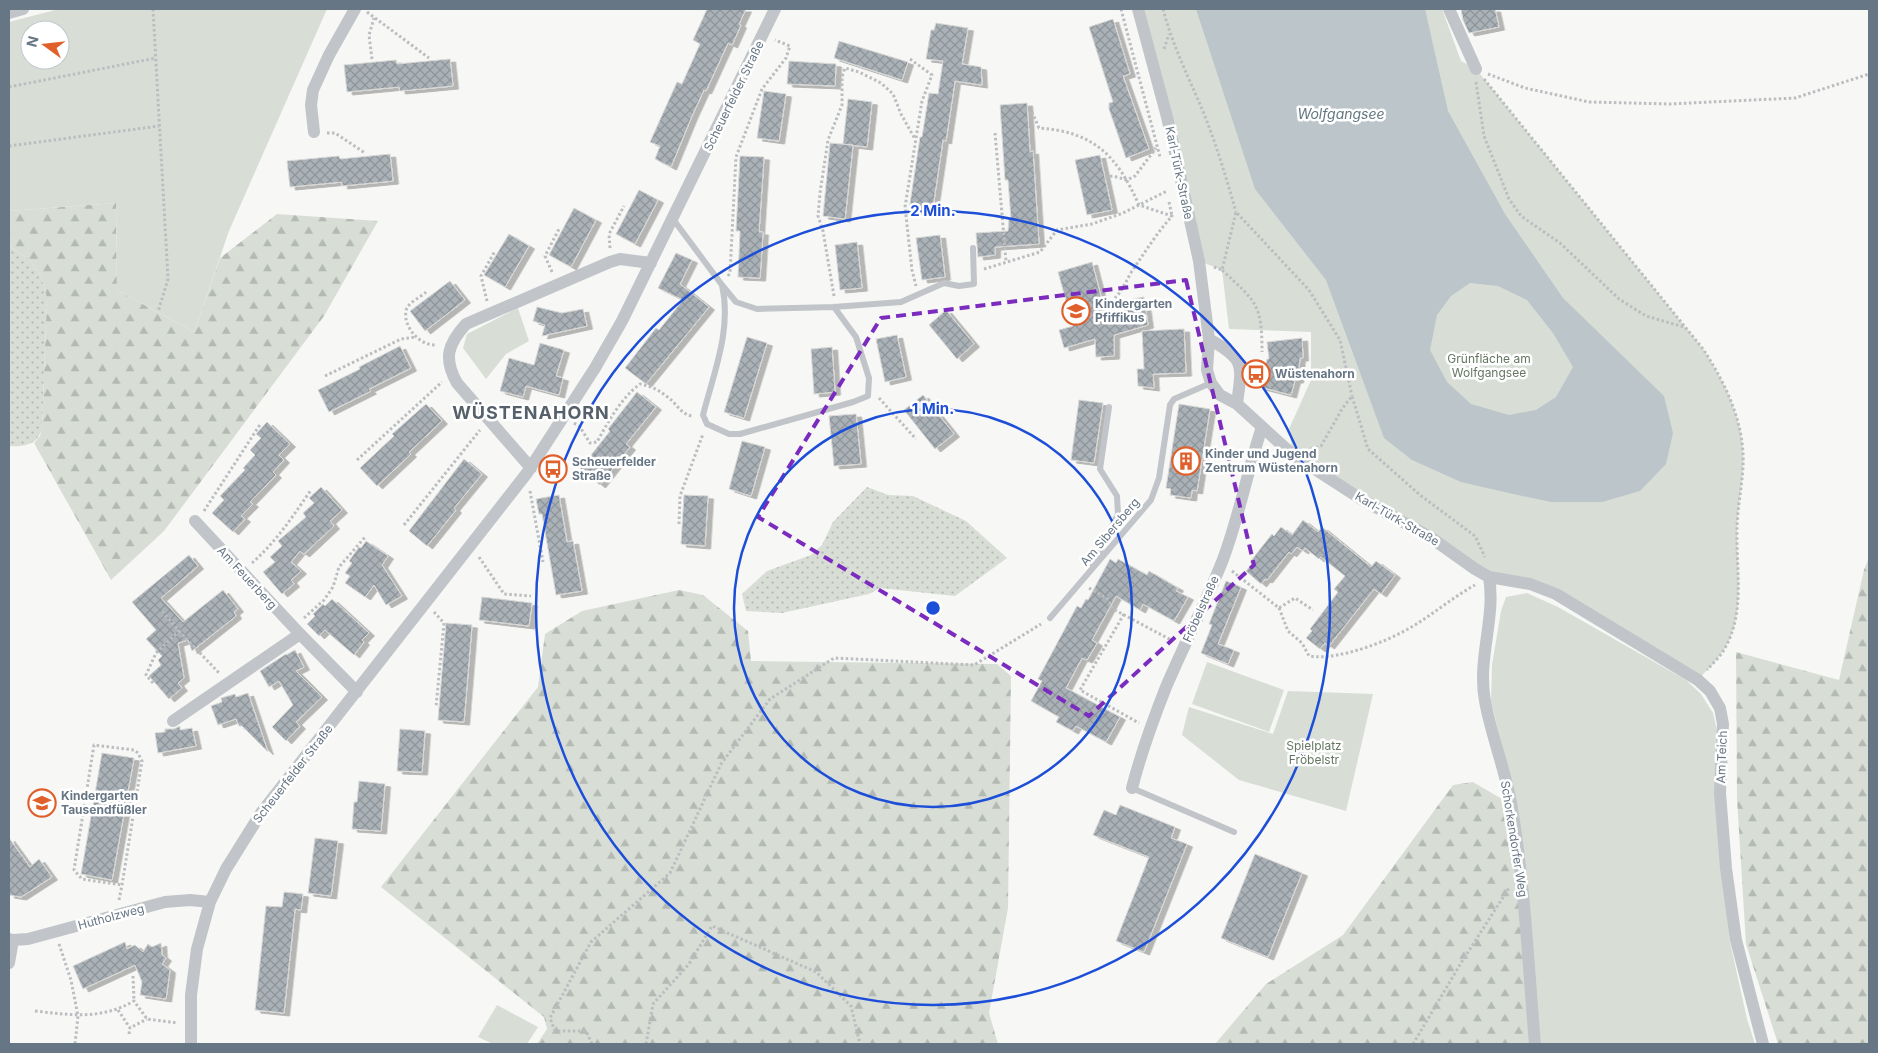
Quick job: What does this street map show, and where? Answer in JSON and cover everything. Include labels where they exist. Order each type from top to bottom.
[{"type":"street","points":[[9,13],[23,9]]},
{"type":"street","points":[[314,132],[311,105],[313,90],[329,55],[355,9]]},
{"type":"street","name":"Scheuerfelder Straße","points":[[191,1044],[190,995],[197,949],[210,902],[226,869],[261,814],[529,471],[565,415],[622,321],[775,9]]},
{"type":"street","name":"Karl-Türk-Straße","points":[[1138,9],[1167,117],[1199,261],[1210,339],[1207,370],[1211,384],[1220,395],[1237,404],[1294,455],[1353,494],[1430,537],[1489,577]]},
{"type":"street","points":[[1449,9],[1476,69]]},
{"type":"street","points":[[529,471],[457,383],[449,362],[449,349],[456,335],[466,324],[610,262],[620,259],[651,263]]},
{"type":"street","points":[[1210,339],[1238,358],[1241,375],[1237,404]]},
{"type":"street","name":"Fröbelstraße","points":[[1132,788],[1140,757],[1166,687],[1221,563],[1236,522],[1248,468],[1262,427]]},
{"type":"street","name":"Am Feuerberg","points":[[195,521],[297,631],[357,692]]},
{"type":"street","name":"Am Teich","points":[[1489,577],[1530,584],[1556,594],[1698,680],[1710,691],[1720,708],[1723,724],[1720,793],[1726,868],[1736,940],[1762,1044]]},
{"type":"street","name":"Schorkendorfer Weg","points":[[1489,577],[1491,604],[1486,638],[1483,682],[1485,700],[1510,801],[1521,868],[1535,1044]]},
{"type":"street","points":[[173,721],[229,683],[297,631]]},
{"type":"street","name":"Hutholzweg","points":[[9,963],[11,940],[28,939],[165,902],[190,900],[210,902]]},
{"type":"lane","points":[[673,219],[736,302],[757,309],[834,307],[901,302],[944,283],[959,286],[974,284],[972,248]]},
{"type":"lane","points":[[722,285],[726,302],[725,329],[703,415],[706,424],[729,434],[740,434],[854,402],[868,396],[869,378],[856,337],[834,307]]},
{"type":"lane","name":"Am Sibersberg","points":[[1050,618],[1152,500],[1159,478],[1170,405],[1174,399],[1211,384]]},
{"type":"lane","points":[[1089,575],[1118,514],[1117,496],[1100,469],[1109,407]]},
{"type":"lane","points":[[1132,788],[1234,832]]},
{"type":"path","points":[[153,9],[168,280],[158,312]]},
{"type":"path","points":[[363,9],[429,58]]},
{"type":"path","points":[[1121,9],[1156,148],[1163,165]]},
{"type":"path","points":[[1163,9],[1170,33],[1203,111],[1236,212],[1309,290],[1340,340],[1352,396],[1368,449],[1420,495],[1475,536],[1488,565],[1489,577],[1455,596],[1417,624],[1393,637],[1363,649],[1324,658],[1309,656],[1302,642],[1288,631],[1279,608],[1221,563]]},
{"type":"path","points":[[372,59],[369,35],[374,18]]},
{"type":"path","points":[[722,285],[730,273],[736,157],[762,89],[786,58],[790,46],[763,36]]},
{"type":"path","points":[[9,87],[156,58]]},
{"type":"path","points":[[910,59],[932,75],[922,101],[905,208],[912,270],[918,294]]},
{"type":"path","points":[[834,307],[834,290],[818,216],[828,140],[842,105],[842,76],[845,68],[859,72],[881,83],[893,94],[901,114],[915,139]]},
{"type":"path","points":[[1476,69],[1525,88],[1589,102],[1669,104],[1795,98],[1869,74]]},
{"type":"path","points":[[1476,69],[1704,349],[1730,398],[1740,435],[1743,466],[1738,503],[1739,575],[1735,621],[1726,647],[1698,680]]},
{"type":"path","points":[[1476,69],[1484,136],[1509,198],[1520,216],[1560,243],[1619,299],[1646,316],[1685,327]]},
{"type":"path","points":[[1032,112],[1039,128],[1055,129],[1082,136],[1105,151],[1127,180],[1139,205],[1172,216]]},
{"type":"path","points":[[9,146],[159,126]]},
{"type":"path","points":[[314,132],[335,133],[365,153]]},
{"type":"path","points":[[995,133],[1006,261]]},
{"type":"path","points":[[1105,177],[1113,176],[1127,180],[1134,176],[1156,148]]},
{"type":"path","points":[[1166,182],[1172,216]]},
{"type":"path","points":[[974,272],[1040,252],[1057,230],[1092,224],[1139,205],[1167,190]]},
{"type":"path","points":[[610,262],[610,234],[624,206]]},
{"type":"path","points":[[1222,270],[1236,212]]},
{"type":"path","points":[[1115,298],[1122,291],[1155,236],[1172,216]]},
{"type":"path","points":[[557,284],[545,256],[559,229]]},
{"type":"path","points":[[490,314],[481,276],[496,250]]},
{"type":"path","points":[[1199,261],[1222,270],[1250,296],[1259,311],[1262,329],[1262,352]]},
{"type":"path","points":[[426,292],[408,306],[406,311],[407,324],[416,337],[429,346],[452,343]]},
{"type":"path","points":[[324,376],[401,339],[416,337]]},
{"type":"path","points":[[356,460],[452,373]]},
{"type":"path","points":[[565,415],[580,427],[590,443],[597,442],[608,422],[633,389],[640,384],[660,391],[669,397],[684,413],[690,416],[703,415]]},
{"type":"path","points":[[868,396],[879,398],[916,439]]},
{"type":"path","points":[[1294,455],[1320,446],[1352,396]]},
{"type":"path","points":[[404,525],[488,419]]},
{"type":"path","points":[[195,521],[206,508],[261,423]]},
{"type":"path","points":[[679,524],[680,496],[706,424]]},
{"type":"path","points":[[529,471],[543,562]]},
{"type":"path","points":[[243,572],[268,549],[311,490]]},
{"type":"path","points":[[297,631],[324,600],[333,587],[339,568],[366,536]]},
{"type":"path","points":[[471,546],[504,594],[531,596]]},
{"type":"path","points":[[1089,575],[1088,587],[1108,599],[1113,609],[1184,646]]},
{"type":"path","points":[[1279,608],[1295,598],[1313,610]]},
{"type":"path","points":[[426,603],[444,623],[436,707]]},
{"type":"path","points":[[161,610],[229,683]]},
{"type":"path","points":[[1124,614],[1080,690],[1151,729]]},
{"type":"path","points":[[592,1044],[586,1030],[555,1031],[550,1018],[591,942],[670,873],[721,764],[770,699],[834,658],[974,665],[1050,618]]},
{"type":"path","points":[[153,683],[146,675],[156,653],[179,630]]},
{"type":"path","points":[[94,746],[134,750],[142,761],[122,885],[82,879],[74,870],[94,746]]},
{"type":"path","points":[[1413,1044],[1521,868]]},
{"type":"path","points":[[646,1044],[653,1004],[689,964],[712,926],[816,972],[851,1006],[860,1044]]},
{"type":"path","points":[[55,931],[71,980],[78,1016],[75,1044]]},
{"type":"path","points":[[133,976],[134,1001],[147,1020]]},
{"type":"path","points":[[35,1010],[78,1016],[118,1010],[134,1001]]},
{"type":"path","points":[[118,1010],[130,1028],[129,1034]]},
{"type":"path","points":[[130,1028],[147,1020],[190,1024]]},
{"type":"highlighted area","points":[[1186,280],[1254,565],[1089,716],[758,517],[881,318]]},
{"type":"green space","points":[[59,9],[327,9],[229,231],[194,332],[117,290],[116,203],[9,211],[9,22]]},
{"type":"green space","name":"Grünfläche am Wolfgangsee","points":[[1139,9],[1442,9],[1461,61],[1476,69],[1703,349],[1733,405],[1738,420],[1743,451],[1737,524],[1738,606],[1731,635],[1725,648],[1698,680],[1556,594],[1489,577],[1293,455],[1289,429],[1311,380],[1311,332],[1229,329],[1222,270],[1199,261]]},
{"type":"green space","points":[[116,203],[117,290],[194,332],[220,258],[277,214],[378,221],[324,316],[164,531],[111,580],[34,443],[40,436],[42,428],[47,298],[41,276],[29,259],[9,246],[9,211]]},
{"type":"green space","points":[[9,246],[29,259],[41,276],[47,298],[42,428],[34,441],[20,446],[9,446]]},
{"type":"green space","points":[[518,308],[529,341],[506,354],[486,379],[463,348],[467,334]]},
{"type":"green space","points":[[867,487],[888,495],[913,496],[966,521],[1007,558],[955,596],[880,588],[869,594],[782,613],[746,611],[742,594],[767,571],[811,555],[822,545],[833,522]]},
{"type":"green space","points":[[1869,557],[1869,1044],[1778,1044],[1746,944],[1737,799],[1736,652],[1839,680],[1864,570]]},
{"type":"green space","points":[[679,590],[703,595],[748,631],[751,661],[997,664],[1011,676],[1008,908],[989,1013],[998,1044],[537,1044],[547,1029],[544,1017],[381,887],[538,687],[545,634],[582,611]]},
{"type":"green space","points":[[1527,593],[1558,607],[1686,680],[1701,694],[1713,713],[1718,735],[1719,831],[1730,942],[1747,1019],[1755,1044],[1541,1044],[1515,800],[1491,701],[1492,665],[1501,611],[1506,597]]},
{"type":"green space","points":[[1207,662],[1284,690],[1269,732],[1192,704]]},
{"type":"green space","name":"Spielplatz Fröbelstr","points":[[1288,691],[1373,694],[1346,811],[1239,780],[1182,735],[1189,707],[1273,734]]},
{"type":"green space","points":[[1473,782],[1502,799],[1517,865],[1533,1044],[1215,1044],[1266,984],[1343,935],[1453,785]]},
{"type":"green space","points":[[497,1005],[538,1027],[527,1044],[493,1044],[478,1037]]},
{"type":"water","name":"Wolfgangsee","points":[[1196,9],[1425,9],[1448,111],[1505,214],[1563,298],[1664,396],[1673,433],[1666,464],[1640,491],[1602,502],[1551,502],[1461,482],[1412,460],[1384,438],[1326,280],[1255,189]],"holes":[[[1470,283],[1498,286],[1527,300],[1553,333],[1573,367],[1556,397],[1536,410],[1509,415],[1471,404],[1447,382],[1430,350],[1437,315],[1451,296]]]},
{"type":"building","points":[[707,9],[746,9],[732,45],[728,43],[706,91],[704,90],[671,167],[655,159],[660,146],[650,142],[677,82],[682,84],[700,44],[693,40]]},
{"type":"building","points":[[1461,9],[1495,9],[1499,27],[1469,33],[1463,20]]},
{"type":"building","points":[[1113,19],[1130,74],[1123,76],[1149,149],[1126,158],[1109,109],[1109,103],[1113,102],[1089,27]]},
{"type":"building","points":[[936,23],[968,28],[962,64],[981,67],[982,85],[955,81],[946,141],[943,140],[932,214],[909,210],[929,93],[938,94],[943,61],[926,59],[931,30],[934,30]]},
{"type":"building","points":[[839,41],[908,62],[902,80],[834,58]]},
{"type":"building","points":[[450,59],[453,86],[400,91],[399,87],[347,92],[344,65],[396,60],[397,64]]},
{"type":"building","points":[[789,61],[836,64],[835,86],[787,84]]},
{"type":"building","points":[[764,91],[786,94],[779,141],[757,138]]},
{"type":"building","points":[[848,99],[872,102],[867,147],[843,144]]},
{"type":"building","points":[[1027,103],[1030,152],[1033,151],[1039,244],[995,247],[995,255],[978,257],[976,233],[1008,231],[1009,219],[1011,219],[1008,180],[1005,180],[1000,105]]},
{"type":"building","points":[[830,143],[853,145],[845,219],[823,216]]},
{"type":"building","points":[[390,154],[393,181],[342,186],[342,182],[290,187],[287,161],[339,156],[340,159]]},
{"type":"building","points":[[1100,155],[1112,210],[1087,215],[1075,160]]},
{"type":"building","points":[[740,156],[764,157],[759,232],[763,232],[760,278],[738,277],[740,231],[736,231]]},
{"type":"building","points":[[639,190],[658,200],[635,244],[616,234]]},
{"type":"building","points":[[574,208],[596,220],[571,267],[549,255]]},
{"type":"building","points":[[509,234],[529,246],[505,287],[484,275]]},
{"type":"building","points":[[940,235],[945,277],[922,280],[916,238]]},
{"type":"building","points":[[857,242],[862,288],[840,290],[835,245]]},
{"type":"building","points":[[676,253],[692,260],[680,284],[709,307],[646,384],[625,368],[656,328],[659,330],[683,300],[658,288]]},
{"type":"building","points":[[1092,262],[1103,304],[1144,297],[1148,325],[1114,335],[1114,356],[1096,357],[1095,339],[1064,348],[1059,330],[1073,326],[1058,272]]},
{"type":"building","points":[[450,281],[465,300],[425,331],[410,311]]},
{"type":"building","points":[[537,307],[562,313],[583,309],[587,326],[542,336],[545,325],[533,321]]},
{"type":"building","points":[[946,310],[974,344],[957,359],[929,325]]},
{"type":"building","points":[[1184,329],[1186,373],[1153,374],[1154,388],[1138,386],[1137,369],[1144,369],[1142,331]]},
{"type":"building","points":[[897,335],[906,377],[885,382],[876,339]]},
{"type":"building","points":[[747,337],[767,343],[744,418],[724,412]]},
{"type":"building","points":[[1302,338],[1303,358],[1300,358],[1298,380],[1295,380],[1291,395],[1260,387],[1267,359],[1269,359],[1267,342]]},
{"type":"building","points":[[540,343],[564,350],[556,376],[563,378],[559,395],[526,386],[523,397],[500,391],[509,358],[534,365]]},
{"type":"building","points":[[400,346],[411,368],[329,412],[318,390]]},
{"type":"building","points":[[832,347],[835,392],[814,394],[811,349]]},
{"type":"building","points":[[637,392],[656,407],[626,444],[630,447],[600,485],[580,469],[610,431],[608,429]]},
{"type":"building","points":[[923,395],[954,434],[935,449],[904,410]]},
{"type":"building","points":[[1079,400],[1103,403],[1094,463],[1071,460]]},
{"type":"building","points":[[426,404],[442,421],[377,486],[360,468],[394,436],[392,434]]},
{"type":"building","name":"Kinder und Jugend Zentrum Wüstenahorn","points":[[1179,404],[1210,409],[1197,491],[1192,490],[1191,498],[1170,495],[1171,489],[1166,488]]},
{"type":"building","points":[[856,414],[861,464],[834,466],[829,416]]},
{"type":"building","points":[[267,422],[290,444],[279,455],[284,460],[273,472],[276,475],[250,502],[253,504],[241,516],[245,519],[233,532],[212,513],[224,500],[220,496],[245,470],[243,468],[255,455],[250,450],[261,438],[256,434]]},
{"type":"building","points":[[742,441],[765,447],[751,496],[729,489]]},
{"type":"building","points":[[464,459],[482,474],[454,508],[456,510],[427,546],[409,531]]},
{"type":"building","points":[[321,487],[342,510],[330,521],[334,526],[304,554],[300,551],[291,562],[301,571],[291,580],[294,584],[282,594],[263,572],[275,562],[270,557],[282,546],[278,541],[306,517],[303,513],[314,503],[309,498]]},
{"type":"building","points":[[559,495],[567,542],[573,541],[582,591],[556,595],[542,514],[539,514],[536,499]]},
{"type":"building","points":[[684,495],[708,496],[705,546],[681,544]]},
{"type":"building","points":[[1303,520],[1318,532],[1322,527],[1371,567],[1376,561],[1395,575],[1381,594],[1374,589],[1329,646],[1325,643],[1320,649],[1306,638],[1312,631],[1310,629],[1338,592],[1334,589],[1345,576],[1321,557],[1319,559],[1305,548],[1303,551],[1297,547],[1291,554],[1289,552],[1267,580],[1265,579],[1261,584],[1246,571],[1252,564],[1250,562],[1272,534],[1274,536],[1281,527],[1292,535]]},
{"type":"building","points":[[366,541],[388,556],[382,565],[402,596],[386,605],[374,585],[365,597],[345,583],[350,576],[345,573],[352,563],[349,561]]},
{"type":"building","points":[[189,555],[198,566],[161,598],[183,622],[223,590],[238,609],[234,612],[236,616],[192,651],[188,640],[178,643],[184,678],[178,683],[182,688],[169,699],[149,676],[161,665],[158,660],[162,656],[146,639],[156,630],[132,602]]},
{"type":"building","points":[[1110,559],[1116,563],[1118,559],[1147,575],[1149,571],[1178,588],[1176,591],[1188,597],[1174,621],[1143,604],[1140,610],[1116,596],[1092,640],[1097,643],[1087,660],[1082,658],[1066,688],[1120,717],[1106,742],[1076,726],[1073,731],[1056,722],[1059,717],[1031,701],[1042,681],[1038,679],[1077,606],[1081,608],[1086,599],[1088,600]]},
{"type":"building","points":[[1226,581],[1241,587],[1218,644],[1234,650],[1228,664],[1201,653],[1212,625],[1209,624]]},
{"type":"building","points":[[482,597],[532,603],[529,626],[479,620]]},
{"type":"building","points":[[332,599],[369,633],[362,640],[364,642],[354,655],[325,630],[319,636],[307,624],[315,616],[313,614],[323,604],[325,606]]},
{"type":"building","points":[[446,623],[472,625],[464,722],[438,720]]},
{"type":"building","points":[[295,650],[304,667],[296,671],[322,697],[296,722],[300,726],[286,741],[272,727],[293,705],[279,681],[269,687],[260,671]]},
{"type":"building","points":[[248,693],[268,752],[242,726],[239,726],[236,719],[218,725],[211,706],[222,702],[221,698],[235,694],[236,697]]},
{"type":"building","points":[[180,726],[180,730],[192,728],[196,746],[158,753],[155,733],[165,732],[165,729],[174,729]]},
{"type":"building","points":[[400,729],[425,731],[422,772],[397,771]]},
{"type":"building","points":[[102,753],[134,758],[112,880],[81,874]]},
{"type":"building","points":[[359,781],[385,784],[381,831],[352,829],[354,802],[357,802]]},
{"type":"building","points":[[1120,805],[1175,827],[1171,838],[1187,844],[1144,952],[1116,941],[1149,857],[1093,835],[1104,810],[1116,815]]},
{"type":"building","points":[[9,838],[30,867],[39,859],[52,877],[21,897],[9,895]]},
{"type":"building","points":[[315,838],[338,841],[331,896],[308,893]]},
{"type":"building","points":[[1255,854],[1302,873],[1268,957],[1221,938]]},
{"type":"building","points":[[284,892],[303,894],[301,910],[295,909],[284,1013],[255,1010],[266,906],[282,907]]},
{"type":"building","points":[[125,942],[127,949],[135,945],[143,952],[148,944],[152,947],[161,943],[162,955],[166,958],[162,964],[170,970],[166,999],[140,995],[142,982],[135,965],[83,989],[73,966]]},
{"type":"place","name":"Kindergarten Pfiffikus","points":[[1076,311]]},
{"type":"place","name":"Wüstenahorn","points":[[1256,374]]},
{"type":"place","name":"Kinder und Jugend Zentrum Wüstenahorn","points":[[1186,461]]},
{"type":"place","name":"Scheuerfelder Straße","points":[[553,469]]},
{"type":"place","name":"Kindergarten Tausendfüßler","points":[[42,803]]},
{"type":"district","name":"WÜSTENAHORN","points":[[531,413]]}]
